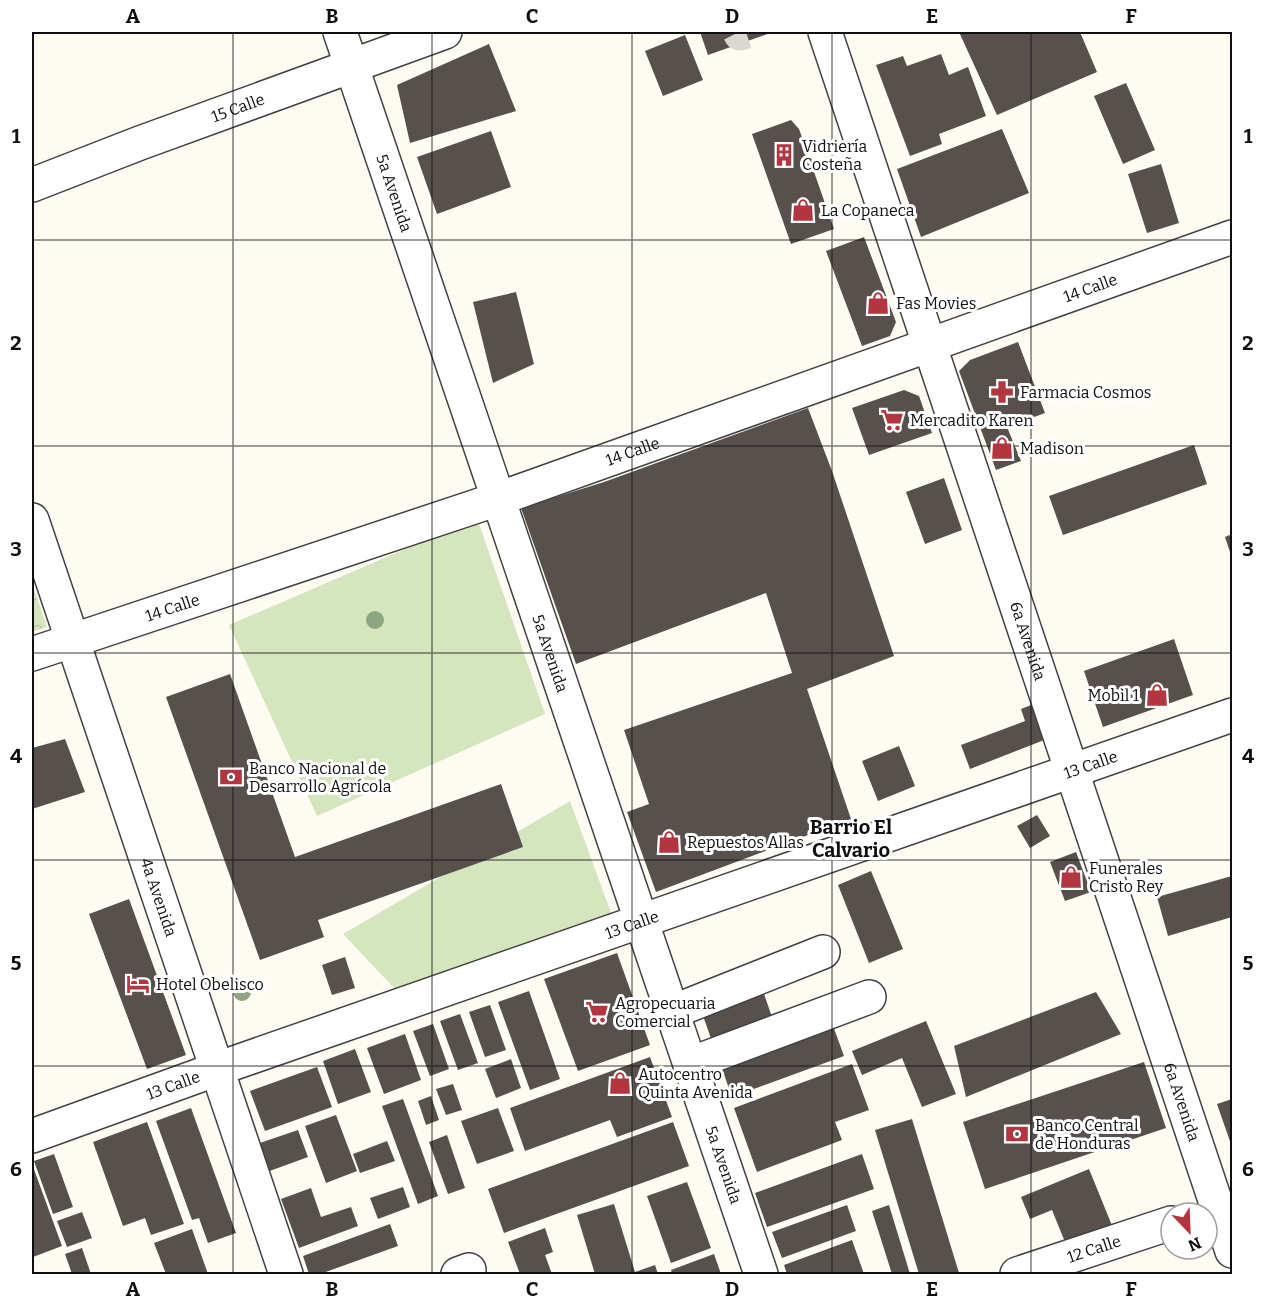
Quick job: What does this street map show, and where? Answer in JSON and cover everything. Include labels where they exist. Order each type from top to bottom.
[{"type":"street","name":"5a Avenida","points":[[340,32],[761,1275]]},
{"type":"street","name":"15 Calle","points":[[32,186],[140,143],[445,32]]},
{"type":"street","name":"6a Avenida","points":[[825,32],[1216,1201]]},
{"type":"street","name":"14 Calle","points":[[32,654],[498,499],[1233,237]]},
{"type":"street","name":"4a Avenida","points":[[32,520],[286,1275]]},
{"type":"street","name":"13 Calle","points":[[32,1136],[217,1069],[1233,715]]},
{"type":"street","points":[[672,1012],[823,952]]},
{"type":"street","points":[[690,1064],[869,998]]},
{"type":"street","name":"6a Avenida","points":[[1219,1211],[1233,1251]]},
{"type":"street","name":"12 Calle","points":[[1017,1275],[1159,1227]]},
{"type":"green space","points":[[477,518],[545,714],[317,816],[229,625]]},
{"type":"green space","points":[[32,583],[47,627],[32,632]]},
{"type":"green space","points":[[570,801],[613,918],[396,990],[343,934]]},
{"type":"building","points":[[700,32],[773,32],[708,55]]},
{"type":"building","points":[[959,32],[1080,32],[1097,72],[997,115]]},
{"type":"building","points":[[685,35],[703,80],[663,96],[645,51]]},
{"type":"building","points":[[489,44],[516,111],[410,143],[397,85]]},
{"type":"building","points":[[941,54],[949,75],[968,67],[986,116],[939,134],[942,144],[910,156],[876,65],[903,56],[907,66]]},
{"type":"building","points":[[1126,83],[1155,150],[1123,164],[1094,96]]},
{"type":"building","points":[[791,120],[799,129],[834,229],[791,244],[752,134]]},
{"type":"building","points":[[1002,129],[1029,193],[921,237],[897,169]]},
{"type":"building","points":[[491,131],[511,187],[437,214],[417,157]]},
{"type":"building","points":[[1161,164],[1179,223],[1147,233],[1128,174]]},
{"type":"building","points":[[864,237],[896,322],[890,336],[862,346],[826,251]]},
{"type":"building","points":[[516,292],[534,364],[493,383],[473,302]]},
{"type":"building","name":"Farmacia Cosmos","points":[[1018,342],[1045,413],[1007,427],[1021,461],[996,470],[959,371],[970,360]]},
{"type":"building","name":"Mercadito Karen","points":[[904,390],[919,396],[932,433],[869,455],[852,408]]},
{"type":"building","points":[[808,408],[832,471],[894,656],[807,689],[851,819],[656,892],[627,812],[649,804],[624,730],[792,673],[766,593],[576,664],[521,508],[604,482]]},
{"type":"building","points":[[1194,445],[1207,484],[1063,535],[1049,496]]},
{"type":"building","points":[[944,478],[962,530],[925,544],[906,492]]},
{"type":"building","points":[[1232,534],[1232,558],[1225,537]]},
{"type":"building","points":[[1174,639],[1193,695],[1103,727],[1084,671]]},
{"type":"building","points":[[230,674],[295,857],[501,784],[523,847],[318,920],[324,937],[260,960],[166,697]]},
{"type":"building","points":[[1039,702],[1052,737],[970,769],[961,745],[1025,721],[1021,709]]},
{"type":"building","points":[[65,739],[85,792],[32,809],[32,748]]},
{"type":"building","points":[[899,746],[915,786],[878,801],[862,761]]},
{"type":"building","points":[[1037,815],[1050,836],[1030,848],[1017,826]]},
{"type":"building","name":"Funerales Cristo Rey","points":[[1076,852],[1091,892],[1065,901],[1050,862]]},
{"type":"building","points":[[871,871],[903,949],[869,963],[838,885]]},
{"type":"building","points":[[1232,876],[1232,917],[1168,936],[1157,897]]},
{"type":"building","name":"Hotel Obelisco","points":[[129,899],[186,1055],[147,1069],[89,914]]},
{"type":"building","name":"Agropecuaria Comercial","points":[[617,953],[650,1045],[578,1071],[544,979]]},
{"type":"building","points":[[345,957],[355,988],[332,995],[322,965]]},
{"type":"building","points":[[529,991],[560,1079],[530,1090],[498,1002]]},
{"type":"building","points":[[763,991],[774,1023],[713,1044],[702,1013]]},
{"type":"building","points":[[1096,992],[1121,1034],[966,1097],[954,1046]]},
{"type":"building","points":[[490,1005],[506,1050],[485,1057],[469,1012]]},
{"type":"building","points":[[460,1014],[478,1063],[458,1070],[440,1021]]},
{"type":"building","points":[[926,1021],[956,1094],[922,1107],[902,1058],[862,1075],[852,1051]]},
{"type":"building","points":[[832,1023],[844,1056],[732,1097],[720,1063]]},
{"type":"building","points":[[433,1024],[449,1069],[430,1076],[413,1031]]},
{"type":"building","points":[[405,1034],[421,1080],[384,1094],[367,1048]]},
{"type":"building","points":[[355,1049],[371,1092],[338,1104],[323,1061]]},
{"type":"building","name":"Autocentro Quinta Avenida","points":[[650,1057],[672,1117],[617,1137],[610,1120],[525,1151],[510,1108]]},
{"type":"building","points":[[511,1059],[521,1088],[496,1098],[485,1069]]},
{"type":"building","points":[[1144,1062],[1166,1128],[985,1189],[963,1122]]},
{"type":"building","points":[[852,1064],[869,1110],[835,1122],[842,1140],[757,1172],[734,1108]]},
{"type":"building","points":[[317,1067],[332,1107],[265,1131],[250,1091]]},
{"type":"building","points":[[453,1084],[462,1110],[446,1115],[436,1089]]},
{"type":"building","points":[[431,1096],[439,1120],[426,1125],[418,1101]]},
{"type":"building","points":[[403,1099],[438,1196],[418,1204],[382,1106]]},
{"type":"building","points":[[1232,1099],[1232,1147],[1217,1104]]},
{"type":"building","points":[[191,1108],[236,1233],[208,1243],[199,1218],[192,1220],[156,1121]]},
{"type":"building","points":[[498,1108],[514,1151],[477,1164],[461,1121]]},
{"type":"building","points":[[336,1115],[357,1171],[326,1183],[305,1126]]},
{"type":"building","points":[[912,1119],[959,1273],[919,1274],[875,1130]]},
{"type":"building","points":[[147,1122],[184,1224],[151,1235],[145,1218],[123,1226],[93,1142]]},
{"type":"building","points":[[673,1122],[689,1166],[504,1233],[488,1189]]},
{"type":"building","points":[[298,1130],[308,1157],[267,1172],[257,1144]]},
{"type":"building","points":[[447,1135],[465,1188],[448,1194],[429,1142]]},
{"type":"building","points":[[387,1141],[395,1161],[360,1173],[353,1154]]},
{"type":"building","points":[[54,1154],[73,1207],[53,1214],[34,1161]]},
{"type":"building","points":[[862,1154],[874,1189],[767,1227],[755,1193]]},
{"type":"building","points":[[32,1164],[62,1246],[33,1257],[32,1253]]},
{"type":"building","points":[[1089,1169],[1113,1228],[1067,1247],[1052,1210],[1030,1219],[1021,1197]]},
{"type":"building","points":[[687,1182],[711,1248],[671,1263],[647,1196]]},
{"type":"building","points":[[403,1187],[410,1207],[378,1219],[370,1198]]},
{"type":"building","points":[[311,1188],[321,1217],[351,1207],[358,1226],[299,1248],[281,1199]]},
{"type":"building","points":[[614,1204],[635,1272],[655,1265],[658,1274],[595,1274],[577,1215]]},
{"type":"building","points":[[847,1205],[856,1231],[782,1258],[772,1232]]},
{"type":"building","points":[[889,1205],[910,1274],[892,1274],[872,1211]]},
{"type":"building","points":[[82,1212],[92,1238],[67,1247],[57,1221]]},
{"type":"building","points":[[390,1224],[398,1246],[320,1274],[309,1274],[303,1256]]},
{"type":"building","points":[[545,1228],[553,1252],[545,1255],[552,1274],[520,1274],[508,1242]]},
{"type":"building","points":[[192,1229],[208,1274],[166,1274],[154,1243]]},
{"type":"building","points":[[852,1240],[864,1274],[787,1274],[784,1265]]},
{"type":"building","points":[[82,1248],[91,1274],[72,1274],[65,1254]]},
{"type":"building","points":[[714,1254],[721,1274],[672,1274],[671,1270]]},
{"type":"tunnel","points":[[739,32],[740,34],[746,32]]},
{"type":"place","name":"Vidriería Costeña","points":[[784,155]]},
{"type":"place","name":"La Copaneca","points":[[803,210]]},
{"type":"place","name":"Fas Movies","points":[[878,303]]},
{"type":"place","name":"Farmacia Cosmos","points":[[1002,392]]},
{"type":"place","name":"Mercadito Karen","points":[[892,420]]},
{"type":"place","name":"Madison","points":[[1002,448]]},
{"type":"place","name":"Mobil 1","points":[[1157,695]]},
{"type":"place","name":"Banco Nacional de Desarrollo Agrícola","points":[[231,777]]},
{"type":"place","name":"Repuestos Allas","points":[[669,842]]},
{"type":"place","name":"Funerales Cristo Rey","points":[[1071,877]]},
{"type":"place","name":"Hotel Obelisco","points":[[138,984]]},
{"type":"place","name":"Agropecuaria Comercial","points":[[597,1012]]},
{"type":"place","name":"Autocentro Quinta Avenida","points":[[620,1083]]},
{"type":"place","name":"Banco Central de Honduras","points":[[1017,1134]]},
{"type":"district","name":"Barrio El Calvario","points":[[851,838]]}]
